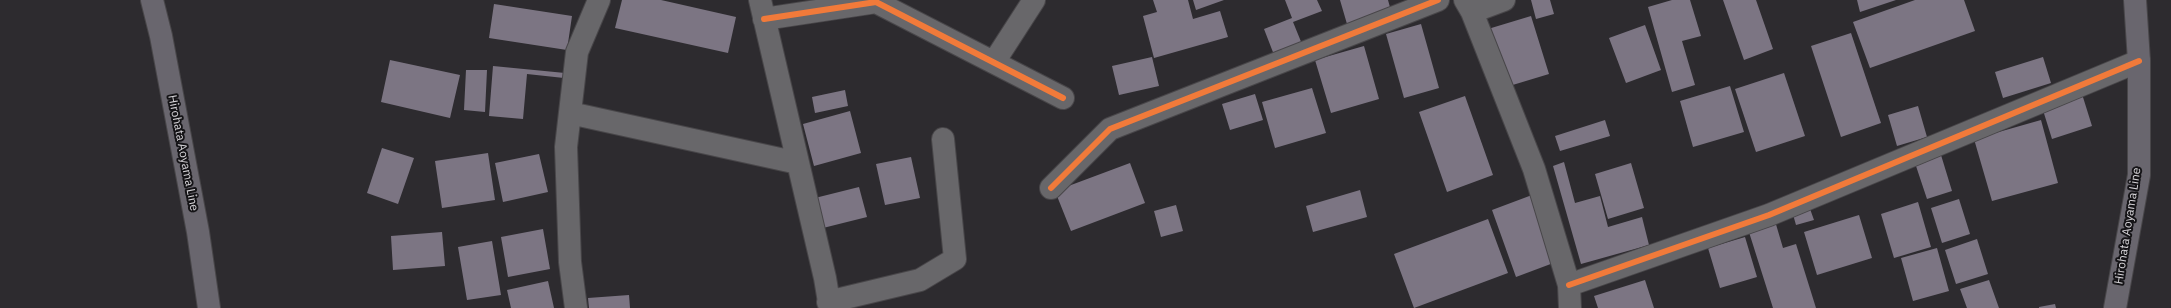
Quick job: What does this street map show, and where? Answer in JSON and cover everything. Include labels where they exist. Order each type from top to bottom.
[{"type":"main road","name":"Hirohata Aoyama Line","points":[[152,0],[198,232],[208,308]]},
{"type":"main road","name":"Hirohata Aoyama Line","points":[[2115,308],[2139,174],[2139,60],[2135,0]]},
{"type":"street","points":[[576,308],[570,262],[567,155],[570,112],[577,52],[599,0]]},
{"type":"street","points":[[994,62],[1034,0]]},
{"type":"street","points":[[1051,188],[1110,129],[1438,0]]},
{"type":"street","points":[[1504,0],[1468,6],[1534,169],[1569,286],[1570,308]]},
{"type":"street","points":[[943,139],[955,259],[920,280],[829,305],[825,278],[762,9],[876,2],[1063,98]]},
{"type":"street","points":[[1569,286],[1769,215],[2139,60]]},
{"type":"street","points":[[570,112],[798,163]]},
{"type":"building","points":[[622,0],[661,0],[736,17],[728,53],[615,28]]},
{"type":"building","points":[[1153,0],[1188,0],[1193,19],[1220,11],[1228,37],[1154,58],[1143,16],[1157,12]]},
{"type":"building","points":[[1193,0],[1224,0],[1196,10]]},
{"type":"building","points":[[1285,0],[1317,0],[1322,11],[1293,22],[1304,49],[1276,60],[1264,29],[1292,18]]},
{"type":"building","points":[[1340,0],[1388,0],[1391,11],[1347,24]]},
{"type":"building","points":[[1531,0],[1550,0],[1554,14],[1536,19]]},
{"type":"building","points":[[1672,0],[1690,0],[1701,36],[1682,41],[1695,85],[1672,92],[1648,7]]},
{"type":"building","points":[[1723,0],[1756,0],[1773,49],[1744,60]]},
{"type":"building","points":[[1857,0],[1896,0],[1860,12]]},
{"type":"building","points":[[1915,0],[1964,0],[1975,31],[1870,68],[1853,22]]},
{"type":"building","points":[[494,4],[572,16],[567,50],[489,38]]},
{"type":"building","points":[[1531,16],[1549,74],[1506,87],[1488,29]]},
{"type":"building","points":[[1421,24],[1439,88],[1404,98],[1386,34]]},
{"type":"building","points":[[1645,25],[1661,70],[1626,83],[1609,38]]},
{"type":"building","points":[[1851,33],[1881,123],[1841,137],[1811,46]]},
{"type":"building","points":[[1364,46],[1379,99],[1331,113],[1315,60]]},
{"type":"building","points":[[1152,57],[1159,86],[1119,95],[1112,66]]},
{"type":"building","points":[[2043,57],[2051,83],[2003,98],[1995,72]]},
{"type":"building","points":[[390,60],[460,75],[450,118],[381,102]]},
{"type":"building","points":[[493,66],[565,73],[564,78],[527,74],[523,119],[489,116]]},
{"type":"building","points":[[466,70],[487,70],[485,112],[464,110]]},
{"type":"building","points":[[1784,73],[1805,136],[1756,152],[1735,89]]},
{"type":"building","points":[[1730,86],[1744,132],[1693,147],[1680,101]]},
{"type":"building","points":[[1312,88],[1326,133],[1275,148],[1262,102]]},
{"type":"building","points":[[845,90],[848,106],[815,113],[812,97]]},
{"type":"building","points":[[1255,94],[1263,120],[1230,130],[1222,104]]},
{"type":"building","points":[[2082,94],[2092,126],[2052,139],[2042,107]]},
{"type":"building","points":[[1465,96],[1493,175],[1447,192],[1419,112]]},
{"type":"building","points":[[1918,106],[1927,137],[1897,146],[1888,115]]},
{"type":"building","points":[[850,111],[861,153],[814,166],[803,124]]},
{"type":"building","points":[[1605,120],[1610,136],[1560,151],[1555,136]]},
{"type":"building","points":[[2041,120],[2058,183],[1992,201],[1974,139]]},
{"type":"building","points":[[382,148],[414,158],[398,204],[367,193]]},
{"type":"building","points":[[488,153],[495,200],[442,208],[435,161]]},
{"type":"building","points":[[539,154],[548,192],[503,202],[495,163]]},
{"type":"building","points":[[1941,155],[1952,191],[1927,199],[1915,163]]},
{"type":"building","points":[[911,157],[920,198],[885,205],[876,164]]},
{"type":"building","points":[[1564,162],[1575,203],[1600,196],[1608,227],[1642,217],[1649,245],[1581,264],[1553,166]]},
{"type":"building","points":[[1130,163],[1145,203],[1071,231],[1055,191]]},
{"type":"building","points":[[1631,163],[1644,208],[1608,219],[1595,174]]},
{"type":"building","points":[[859,187],[867,217],[823,228],[815,198]]},
{"type":"building","points":[[1360,190],[1367,217],[1313,232],[1306,206]]},
{"type":"building","points":[[1532,195],[1556,262],[1516,277],[1492,210]]},
{"type":"building","points":[[1959,199],[1970,234],[1942,243],[1931,208]]},
{"type":"building","points":[[1918,202],[1931,247],[1894,258],[1881,214]]},
{"type":"building","points":[[1176,205],[1183,231],[1161,237],[1154,211]]},
{"type":"building","points":[[1809,206],[1814,220],[1796,225],[1792,211]]},
{"type":"building","points":[[1859,215],[1872,258],[1817,275],[1804,232]]},
{"type":"building","points":[[1488,219],[1508,273],[1414,308],[1394,254]]},
{"type":"building","points":[[1775,221],[1783,248],[1796,244],[1816,308],[1773,308],[1748,229]]},
{"type":"building","points":[[543,229],[550,269],[508,277],[501,237]]},
{"type":"building","points":[[442,232],[445,266],[393,270],[391,236]]},
{"type":"building","points":[[1745,237],[1757,277],[1720,288],[1708,248]]},
{"type":"building","points":[[1977,239],[1988,274],[1956,284],[1945,250]]},
{"type":"building","points":[[492,241],[501,295],[467,300],[458,247]]},
{"type":"building","points":[[1937,248],[1949,291],[1913,301],[1901,258]]},
{"type":"building","points":[[1645,280],[1654,308],[1598,308],[1594,296]]},
{"type":"building","points":[[1989,280],[1999,308],[1967,308],[1960,289]]},
{"type":"building","points":[[548,281],[554,308],[511,308],[507,290]]},
{"type":"building","points":[[629,295],[630,308],[589,308],[588,298]]},
{"type":"building","points":[[2055,304],[2056,308],[2039,308],[2039,307]]},
{"type":"cycle path","points":[[1051,188],[1110,129],[1438,0]]},
{"type":"cycle path","points":[[764,19],[876,2],[1063,98]]},
{"type":"cycle path","points":[[1569,285],[1769,215],[2139,61]]}]
